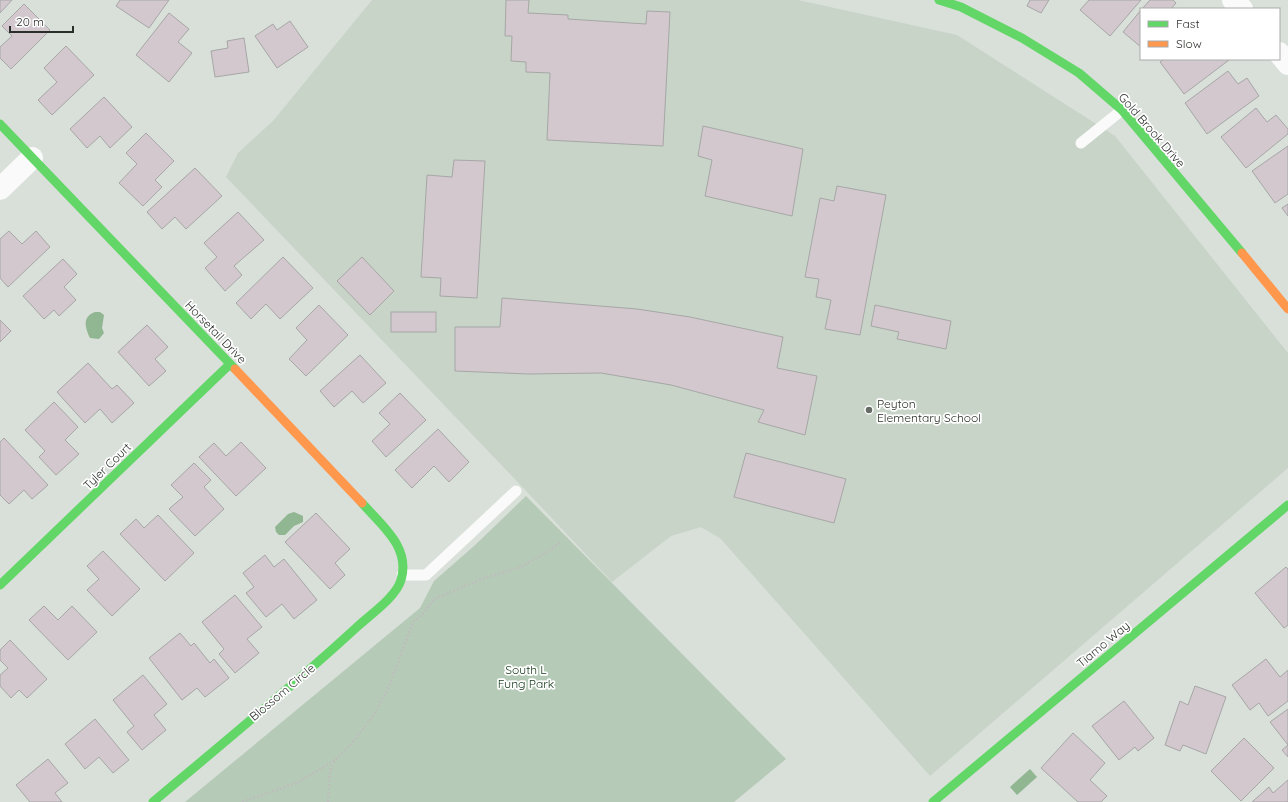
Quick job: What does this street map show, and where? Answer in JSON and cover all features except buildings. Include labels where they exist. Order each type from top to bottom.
[{"type":"street","name":"Gold Brook Drive","points":[[939,0],[960,7],[1022,38],[1079,73],[1122,110],[1288,309]]},
{"type":"street","points":[[1233,0],[1241,8]]},
{"type":"street","points":[[1280,54],[1288,64]]},
{"type":"street","name":"Horsetail Drive","points":[[0,124],[311,448],[390,534],[400,548],[403,569]]},
{"type":"street","points":[[0,189],[32,158]]},
{"type":"street","name":"Tyler Court","points":[[0,585],[230,364]]},
{"type":"street","name":"Tiamo Way","points":[[933,802],[1288,505]]},
{"type":"street","name":"Blossom Circle","points":[[153,802],[356,628],[394,593],[401,580],[403,569]]},
{"type":"lane","points":[[1081,143],[1122,110]]},
{"type":"lane","points":[[403,569],[426,575],[516,491]]},
{"type":"path","points":[[242,802],[299,782],[335,760],[350,746],[371,720],[387,691],[413,622],[423,614],[434,599],[482,579],[518,568],[560,543]]},
{"type":"path","points":[[328,802],[330,771],[335,760]]},
{"type":"shaded area","name":"Peyton Elementary School","points":[[372,0],[798,0],[957,35],[1115,136],[1288,353],[1288,468],[930,776],[720,538],[701,527],[671,536],[612,582],[226,177],[238,153],[273,121]]},
{"type":"shaded area","points":[[95,312],[100,312],[104,315],[102,328],[104,333],[99,339],[90,338],[86,326],[86,320]]},
{"type":"shaded area","points":[[294,512],[303,516],[303,522],[294,526],[285,535],[279,535],[276,532],[275,527],[288,514]]},
{"type":"shaded area","points":[[1030,769],[1037,777],[1017,795],[1010,787]]},
{"type":"green space","name":"South L Fung Park","points":[[526,496],[786,759],[734,802],[185,802],[420,608],[434,581],[474,546]]},
{"type":"traffic: fast","points":[[939,0],[961,7],[1022,38],[1079,73],[1122,110],[1242,253]]},
{"type":"traffic: fast","points":[[0,124],[235,369]]},
{"type":"traffic: fast","points":[[0,585],[230,364]]},
{"type":"traffic: fast","points":[[153,802],[308,671],[394,593],[401,580],[403,568],[402,557],[392,537],[362,503]]},
{"type":"traffic: fast","points":[[933,802],[1288,505]]},
{"type":"traffic: slow","points":[[1242,253],[1288,309]]},
{"type":"traffic: slow","points":[[235,369],[362,503]]},
{"type":"place","name":"Peyton Elementary School","points":[[869,410]]}]
